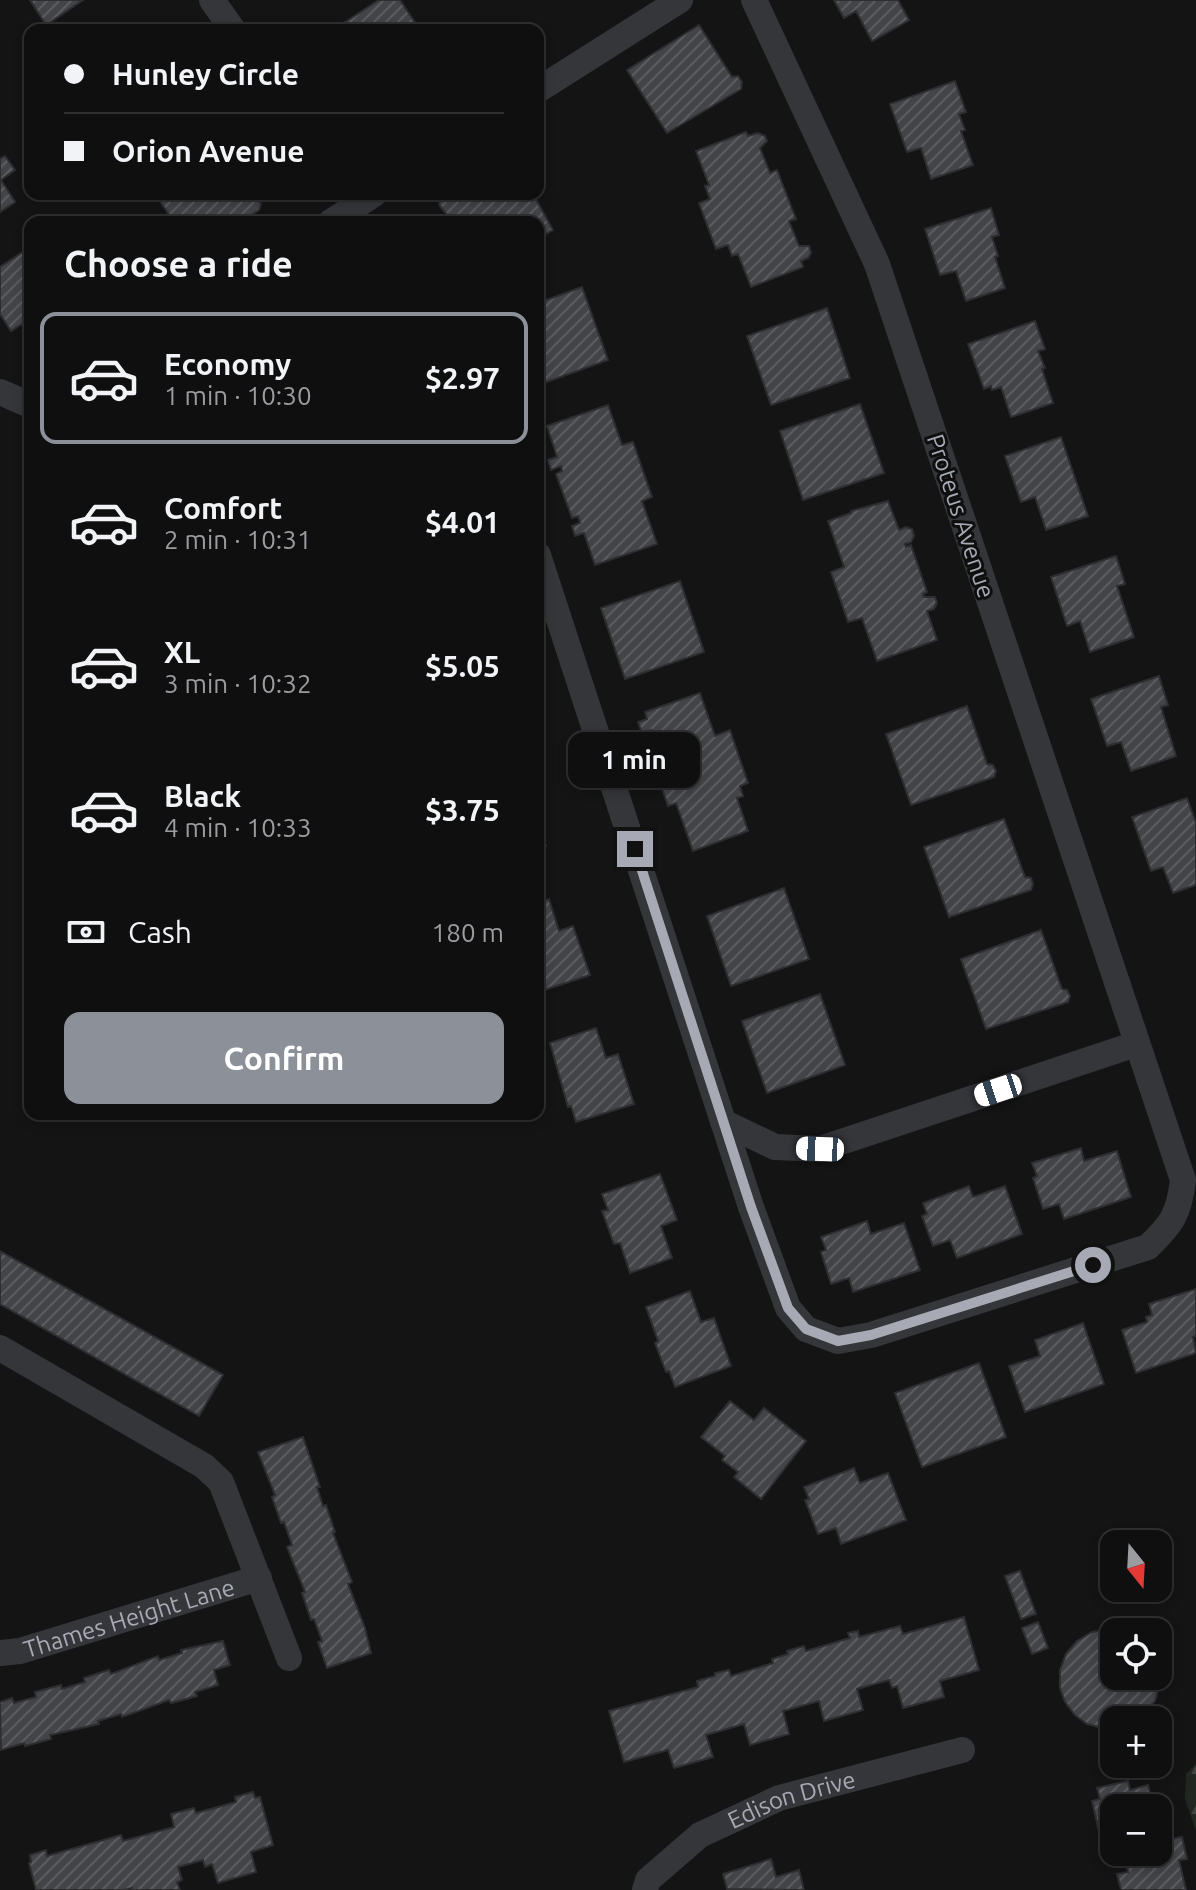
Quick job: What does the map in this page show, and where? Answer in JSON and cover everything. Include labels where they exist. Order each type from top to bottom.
[{"type":"street","points":[[212,0],[229,24]]},
{"type":"street","points":[[544,86],[680,0]]},
{"type":"street","name":"Proteus Avenue","points":[[544,573],[723,1122],[788,1308],[806,1329],[838,1341],[871,1335],[1148,1247],[1170,1225],[1180,1206],[1183,1180],[877,264],[754,0]]},
{"type":"street","points":[[340,216],[359,204]]},
{"type":"street","points":[[0,392],[24,402]]},
{"type":"street","points":[[723,1122],[775,1147],[820,1149],[1136,1044]]},
{"type":"street","name":"Thames Height Lane","points":[[0,1348],[204,1466],[221,1482],[289,1658]]},
{"type":"street","name":"Thames Height Lane","points":[[0,1653],[20,1651],[259,1578]]},
{"type":"street","name":"Edison Drive","points":[[645,1890],[648,1880],[700,1835],[779,1798],[962,1750]]},
{"type":"green space","points":[[1196,1764],[1196,1831],[1185,1799],[1186,1774]]},
{"type":"building","points":[[30,0],[83,0],[47,24]]},
{"type":"building","points":[[379,0],[400,0],[416,24],[342,24]]},
{"type":"building","points":[[834,0],[898,0],[909,20],[872,41],[856,11],[844,18]]},
{"type":"building","points":[[699,25],[732,77],[738,76],[742,82],[741,89],[667,133],[627,70]]},
{"type":"building","points":[[955,81],[966,112],[959,114],[965,130],[961,131],[973,165],[931,179],[921,148],[907,152],[890,104]]},
{"type":"building","points":[[746,132],[748,136],[758,133],[765,136],[767,141],[760,148],[770,173],[777,170],[796,219],[789,221],[799,246],[809,246],[811,253],[801,261],[803,267],[751,287],[738,254],[732,256],[728,245],[716,249],[699,203],[710,199],[705,186],[709,185],[696,151]]},
{"type":"building","points":[[5,156],[15,170],[1,180],[15,202],[0,212],[0,159]]},
{"type":"building","points":[[159,200],[258,200],[261,204],[259,210],[250,216],[170,216]]},
{"type":"building","points":[[440,200],[536,200],[553,230],[544,235],[544,216],[448,216],[439,205]]},
{"type":"building","points":[[991,208],[999,235],[992,237],[998,256],[995,257],[1005,288],[966,301],[956,271],[940,275],[925,229]]},
{"type":"building","points":[[24,251],[24,327],[22,324],[11,331],[0,314],[0,267]]},
{"type":"building","points":[[582,287],[608,360],[544,383],[544,301]]},
{"type":"building","points":[[827,308],[850,378],[771,405],[747,336]]},
{"type":"building","points":[[1035,321],[1045,349],[1038,351],[1053,403],[1011,417],[1001,387],[984,389],[968,344]]},
{"type":"building","points":[[860,404],[884,473],[803,500],[780,431]]},
{"type":"building","points":[[608,405],[622,445],[633,442],[652,497],[642,501],[657,544],[595,565],[584,533],[575,536],[572,526],[580,523],[578,516],[572,518],[556,474],[562,471],[561,466],[551,470],[548,460],[557,457],[547,426]]},
{"type":"building","points":[[1061,437],[1088,516],[1046,530],[1035,497],[1021,502],[1005,456]]},
{"type":"building","points":[[888,501],[899,530],[906,527],[912,529],[914,536],[911,542],[905,544],[906,547],[911,545],[927,592],[923,594],[924,597],[935,597],[937,603],[934,609],[927,611],[937,640],[877,661],[862,618],[848,622],[831,572],[844,567],[828,521]]},
{"type":"building","points":[[1116,556],[1125,584],[1117,586],[1134,637],[1090,652],[1080,621],[1067,626],[1051,577]]},
{"type":"building","points":[[680,581],[704,652],[625,679],[601,608]]},
{"type":"building","points":[[1159,676],[1168,705],[1161,707],[1176,756],[1131,771],[1121,742],[1107,746],[1091,699]]},
{"type":"building","points":[[700,693],[715,736],[730,730],[748,783],[740,786],[743,796],[737,798],[748,831],[693,851],[676,803],[668,806],[653,762],[661,760],[651,730],[642,733],[638,722],[647,719],[645,712]]},
{"type":"building","points":[[967,706],[987,764],[993,765],[996,771],[994,777],[911,805],[886,734]]},
{"type":"building","points":[[1187,798],[1196,823],[1196,885],[1173,893],[1163,867],[1151,871],[1132,817]]},
{"type":"building","points":[[1004,819],[1025,877],[1031,878],[1031,890],[949,917],[924,847]]},
{"type":"building","points":[[784,888],[809,959],[731,986],[707,916]]},
{"type":"building","points":[[549,899],[559,931],[573,926],[590,975],[544,990],[544,901]]},
{"type":"building","points":[[1041,930],[1062,989],[1067,990],[1070,996],[1068,1002],[986,1029],[961,959]]},
{"type":"building","points":[[820,994],[845,1065],[767,1093],[742,1021]]},
{"type":"building","points":[[596,1028],[606,1058],[618,1054],[634,1104],[576,1122],[571,1106],[568,1107],[550,1043]]},
{"type":"building","points":[[1081,1148],[1084,1161],[1117,1151],[1131,1197],[1064,1219],[1059,1204],[1043,1209],[1033,1178],[1037,1176],[1032,1163]]},
{"type":"building","points":[[660,1174],[677,1220],[661,1226],[672,1258],[630,1273],[620,1243],[614,1244],[602,1211],[608,1210],[602,1194]]},
{"type":"building","points":[[969,1186],[973,1197],[1005,1186],[1022,1234],[957,1258],[950,1240],[933,1246],[922,1216],[927,1214],[923,1203]]},
{"type":"building","points":[[867,1221],[871,1234],[904,1223],[920,1270],[853,1292],[849,1278],[831,1284],[821,1252],[826,1250],[821,1237]]},
{"type":"building","points":[[0,1251],[223,1375],[199,1416],[0,1304]]},
{"type":"building","points":[[1196,1289],[1196,1336],[1193,1337],[1196,1353],[1136,1373],[1122,1330],[1147,1322],[1146,1317],[1152,1315],[1149,1304]]},
{"type":"building","points":[[690,1291],[701,1322],[714,1318],[731,1366],[675,1387],[655,1343],[658,1341],[646,1307]]},
{"type":"building","points":[[1083,1323],[1104,1384],[1025,1412],[1009,1366],[1040,1356],[1035,1340]]},
{"type":"building","points":[[979,1363],[1006,1437],[922,1467],[895,1393]]},
{"type":"building","points":[[730,1401],[754,1420],[764,1408],[806,1441],[761,1499],[734,1477],[738,1472],[722,1460],[725,1456],[701,1437]]},
{"type":"building","points":[[303,1437],[320,1487],[317,1487],[323,1506],[326,1505],[352,1582],[348,1584],[371,1653],[327,1668],[318,1642],[322,1641],[314,1619],[311,1620],[302,1593],[305,1592],[287,1547],[292,1545],[284,1522],[281,1523],[272,1497],[275,1495],[258,1452]]},
{"type":"building","points":[[854,1468],[860,1483],[888,1473],[906,1520],[841,1544],[836,1528],[818,1534],[805,1500],[809,1499],[804,1487]]},
{"type":"building","points":[[1020,1571],[1036,1614],[1021,1619],[1005,1576]]},
{"type":"building","points":[[964,1617],[979,1670],[940,1681],[944,1697],[903,1708],[897,1686],[892,1688],[889,1680],[857,1689],[863,1710],[824,1721],[819,1701],[783,1711],[789,1734],[750,1745],[744,1724],[706,1735],[713,1757],[674,1768],[668,1750],[624,1762],[609,1711],[698,1687],[697,1681],[715,1676],[715,1673],[729,1670],[731,1676],[773,1663],[772,1659],[788,1654],[787,1651],[804,1646],[806,1651],[850,1638],[848,1633],[858,1631],[859,1637],[900,1626],[903,1634]]},
{"type":"building","points":[[1038,1622],[1048,1648],[1032,1654],[1022,1628]]},
{"type":"building","points":[[1100,1631],[1100,1690],[1158,1690],[1150,1706],[1100,1706],[1100,1727],[1087,1724],[1075,1715],[1065,1702],[1060,1688],[1060,1670],[1066,1654],[1077,1641]]},
{"type":"building","points":[[223,1641],[230,1665],[214,1670],[218,1685],[195,1692],[197,1696],[171,1703],[169,1700],[122,1717],[121,1714],[98,1721],[99,1724],[50,1735],[51,1739],[1,1750],[0,1702],[12,1698],[14,1703],[36,1697],[35,1692],[61,1685],[62,1689],[109,1670],[111,1674],[158,1656],[159,1660],[182,1653],[181,1650]]},
{"type":"building","points":[[1128,1781],[1130,1790],[1148,1785],[1150,1794],[1100,1794],[1100,1799],[1097,1788]]},
{"type":"building","points":[[253,1792],[255,1798],[260,1797],[273,1845],[251,1852],[256,1872],[218,1883],[212,1864],[205,1867],[203,1860],[178,1867],[182,1880],[177,1882],[180,1890],[36,1890],[30,1855],[46,1850],[47,1856],[121,1835],[123,1841],[174,1827],[171,1814],[194,1808],[196,1813],[236,1802],[235,1797]]},
{"type":"building","points":[[1100,1799],[1100,1836],[1092,1801]]},
{"type":"building","points":[[1182,1837],[1187,1859],[1179,1860],[1186,1890],[1121,1890],[1117,1874],[1128,1872],[1127,1866],[1172,1866],[1172,1839]]},
{"type":"building","points":[[771,1859],[776,1877],[799,1870],[804,1890],[727,1889],[723,1874]]},
{"type":"route","points":[[635,849],[751,1207],[788,1308],[806,1329],[838,1341],[871,1335],[1093,1265]]}]
